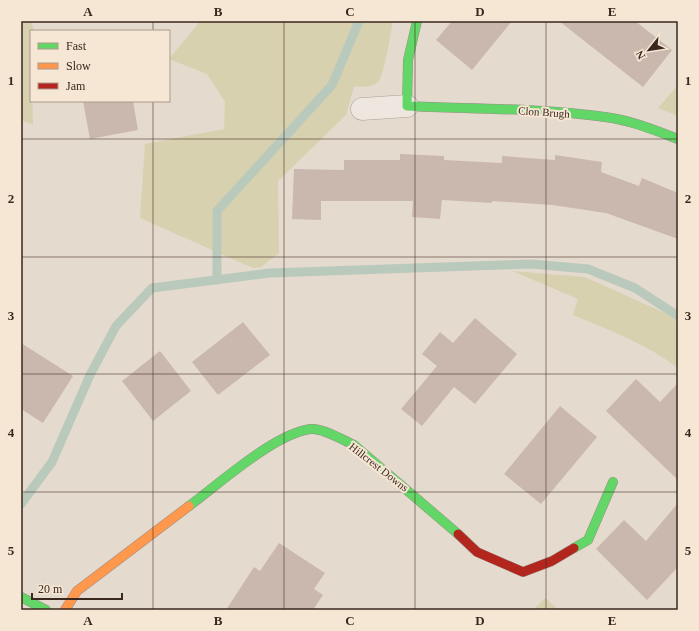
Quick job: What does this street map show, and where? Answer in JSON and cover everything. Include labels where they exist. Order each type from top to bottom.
[{"type":"street","points":[[407,106],[408,60],[417,21]]},
{"type":"street","name":"Clon Brugh","points":[[362,109],[407,106],[551,112],[606,117],[640,125],[678,139]]},
{"type":"street","name":"Hillcrest Downs","points":[[65,610],[77,592],[261,452],[286,436],[312,429],[334,435],[354,445],[436,514],[477,552],[523,572],[552,561],[588,540],[613,482]]},
{"type":"street","points":[[21,597],[46,610]]},
{"type":"shaded area","points":[[21,21],[31,21],[34,30],[30,30],[30,102],[33,102],[33,125],[21,120]]},
{"type":"shaded area","points":[[200,21],[393,21],[383,72],[378,82],[370,86],[354,87],[346,115],[278,181],[279,253],[261,267],[253,268],[140,218],[145,144],[224,129],[225,102],[207,74],[170,59]]},
{"type":"shaded area","points":[[678,85],[678,116],[658,108]]},
{"type":"shaded area","points":[[512,271],[585,277],[667,314],[678,322],[678,368],[666,359],[641,345],[573,315],[578,299]]},
{"type":"shaded area","points":[[545,598],[559,610],[533,610]]},
{"type":"building","points":[[452,21],[512,21],[472,70],[436,40]]},
{"type":"building","points":[[559,21],[635,21],[672,50],[643,87]]},
{"type":"building","points":[[83,102],[133,102],[138,130],[90,139]]},
{"type":"building","points":[[400,154],[444,156],[444,160],[502,163],[502,156],[555,160],[555,155],[602,162],[601,172],[639,186],[642,178],[678,193],[678,239],[606,213],[552,205],[492,201],[492,203],[442,200],[440,219],[412,217],[413,201],[321,201],[321,220],[292,219],[294,169],[344,170],[344,160],[400,160]]},
{"type":"building","points":[[475,318],[517,354],[475,404],[454,387],[422,426],[401,409],[437,366],[422,354],[440,332],[453,343]]},
{"type":"building","points":[[243,322],[270,355],[218,395],[192,362]]},
{"type":"building","points":[[21,343],[73,376],[43,423],[21,409]]},
{"type":"building","points":[[160,351],[191,391],[153,421],[122,381]]},
{"type":"building","points":[[636,379],[660,402],[678,383],[678,480],[606,411]]},
{"type":"building","points":[[560,406],[597,437],[541,504],[504,474]]},
{"type":"building","points":[[678,503],[678,567],[647,600],[596,549],[624,520],[646,541]]},
{"type":"building","points":[[279,543],[325,573],[314,589],[323,595],[313,610],[226,610],[254,567],[260,571]]},
{"type":"waterway","points":[[217,280],[217,211],[332,85],[359,21]]},
{"type":"waterway","points":[[21,504],[52,462],[90,375],[116,326],[152,288],[269,273],[531,264],[588,269],[635,288],[678,316]]},
{"type":"traffic: fast","points":[[417,21],[408,60],[407,106],[531,110],[614,118],[678,139]]},
{"type":"traffic: fast","points":[[189,506],[264,449],[297,433],[316,429],[339,437],[354,445],[458,534]]},
{"type":"traffic: fast","points":[[574,548],[588,540],[613,482]]},
{"type":"traffic: fast","points":[[21,597],[46,610]]},
{"type":"traffic: slow","points":[[65,610],[77,591],[189,506]]},
{"type":"traffic: jam","points":[[458,534],[477,552],[523,572],[552,561],[574,548]]}]
